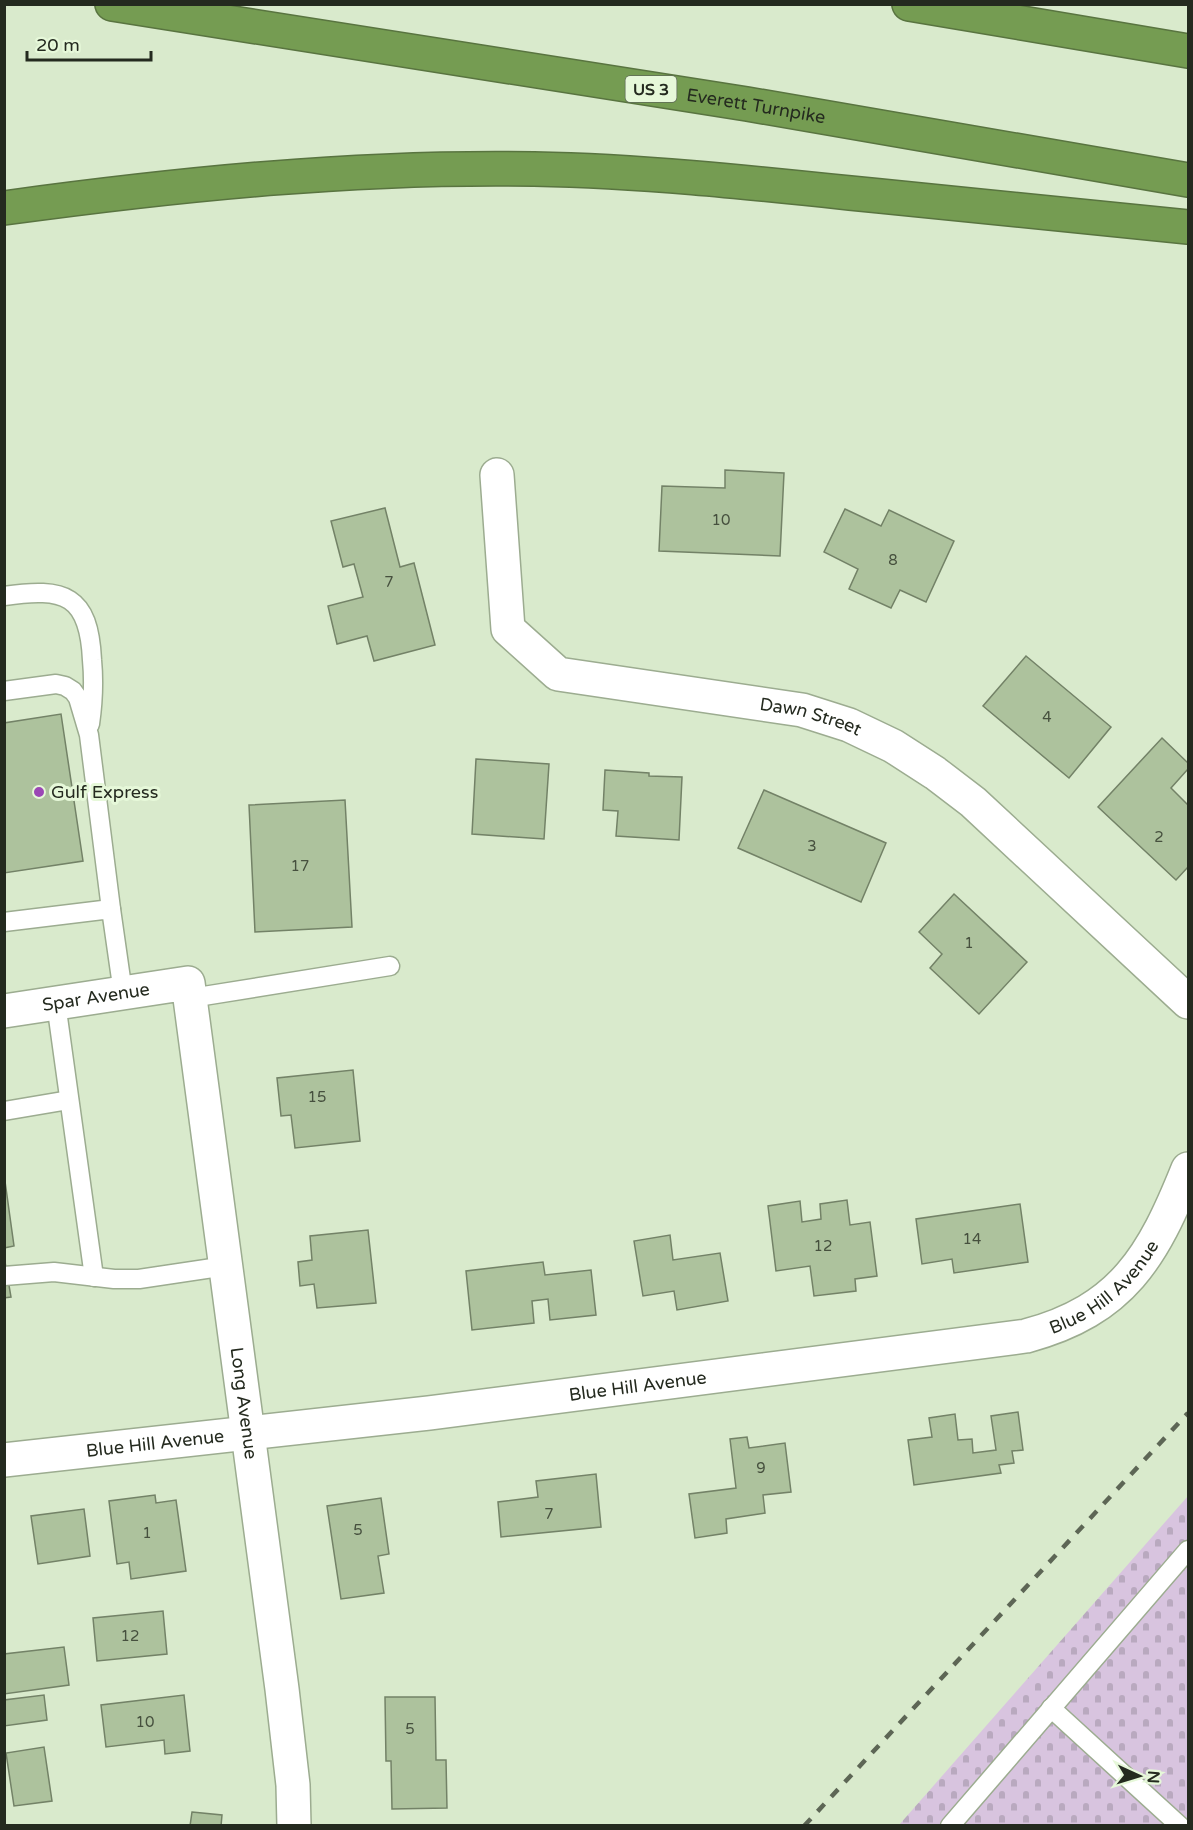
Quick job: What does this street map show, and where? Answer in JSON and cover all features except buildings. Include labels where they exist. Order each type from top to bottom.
[{"type":"highway","name":"Everett Turnpike","points":[[111,4],[712,99],[1188,180]]},
{"type":"highway","points":[[909,4],[1188,51]]},
{"type":"highway","points":[[4,208],[135,191],[268,178],[400,170],[533,169],[701,178],[1188,227]]},
{"type":"street","name":"Dawn Street","points":[[497,475],[508,629],[558,674],[802,710],[849,724],[893,746],[973,802],[1188,1002]]},
{"type":"street","name":"Spar Avenue","points":[[4,1011],[123,993],[189,991]]},
{"type":"street","name":"Long Avenue","points":[[189,991],[289,1749],[294,1826]]},
{"type":"street","name":"Blue Hill Avenue","points":[[4,1460],[429,1413],[1026,1336],[1049,1330],[1083,1314],[1126,1282],[1148,1253],[1174,1206],[1188,1169]]},
{"type":"lane","points":[[4,596],[46,593],[68,599],[83,612],[90,632],[93,679],[89,735]]},
{"type":"lane","points":[[4,691],[56,684],[65,686],[78,698],[89,735],[123,993]]},
{"type":"lane","points":[[4,922],[111,909]]},
{"type":"lane","points":[[189,991],[390,966]]},
{"type":"lane","points":[[56,1003],[94,1277]]},
{"type":"lane","points":[[4,1111],[69,1100]]},
{"type":"lane","points":[[4,1276],[54,1272],[114,1280],[139,1279],[226,1266]]},
{"type":"lane","points":[[950,1826],[1188,1550]]},
{"type":"lane","points":[[1052,1708],[1180,1826]]},
{"type":"green space","points":[[1188,1496],[1188,1825],[899,1825]]},
{"type":"railway","points":[[804,1826],[1188,1413]]},
{"type":"place","name":"Gulf Express","points":[[39,792]]}]
